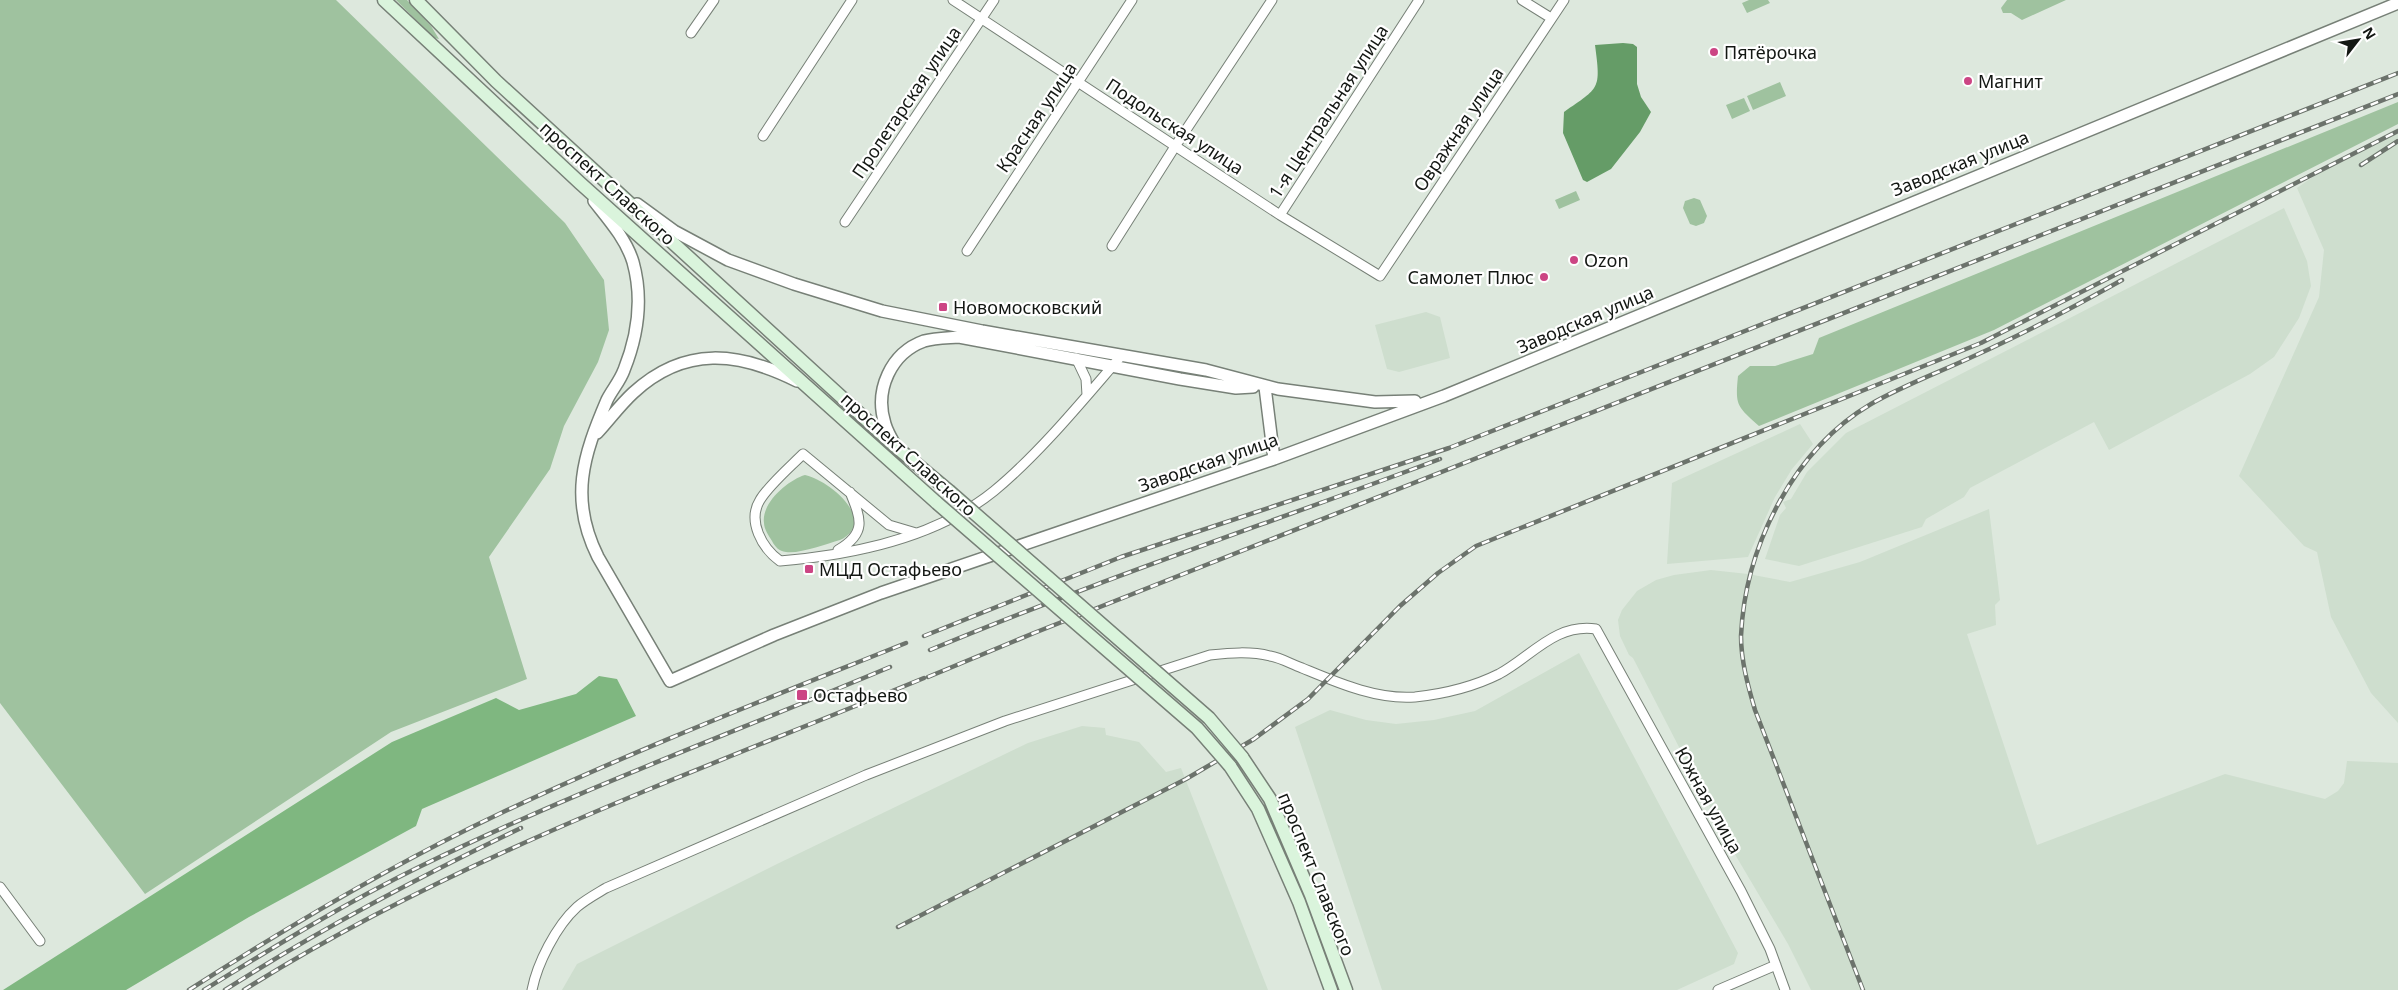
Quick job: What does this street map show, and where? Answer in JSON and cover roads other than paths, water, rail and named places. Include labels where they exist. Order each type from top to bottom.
[{"type":"main road","name":"проспект Славского","points":[[384,0],[580,183],[937,503],[1197,728],[1230,766],[1258,809],[1299,902],[1331,990]]},
{"type":"main road","name":"проспект Славского","points":[[416,0],[496,82],[895,446],[1209,718],[1242,757],[1270,799],[1311,895],[1346,990]]},
{"type":"street","points":[[691,33],[714,0]]},
{"type":"street","points":[[763,136],[852,0]]},
{"type":"street","name":"Подольская улица","points":[[953,0],[1280,215],[1380,276]]},
{"type":"street","name":"Пролетарская улица","points":[[845,222],[994,0]]},
{"type":"street","name":"Красная улица","points":[[966,251],[1132,0]]},
{"type":"street","points":[[1112,246],[1272,0]]},
{"type":"street","name":"1-я Центральная улица","points":[[1280,215],[1420,0]]},
{"type":"street","points":[[1522,0],[1551,18]]},
{"type":"street","name":"Овражная улица","points":[[1380,276],[1564,0]]},
{"type":"street","name":"Заводская улица","points":[[591,440],[583,466],[580,489],[585,526],[598,557],[670,681],[774,635],[938,572],[1274,458],[1444,396],[2398,3]]},
{"type":"street","points":[[593,170],[674,231],[728,260],[794,284],[882,311],[982,332],[1206,370],[1265,387],[1390,403],[1419,401],[1444,396]]},
{"type":"street","points":[[580,183],[620,234],[632,260],[639,289],[639,314],[624,371],[608,398],[591,440]]},
{"type":"street","points":[[895,446],[884,424],[882,408],[884,382],[892,365],[917,344],[935,339],[959,337],[1236,388],[1265,387]]},
{"type":"street","points":[[916,533],[889,524],[803,454],[760,500],[756,511],[761,542],[769,553],[780,561],[864,548],[916,533],[948,520],[994,490],[1087,395],[1122,355]]},
{"type":"street","points":[[591,440],[633,393],[653,377],[679,364],[722,358],[742,360],[768,367],[808,387]]},
{"type":"street","points":[[1076,358],[1086,378],[1087,395]]},
{"type":"street","points":[[1265,387],[1274,458]]},
{"type":"street","points":[[834,553],[852,540],[859,531],[860,521],[850,492]]},
{"type":"street","name":"Южная улица","points":[[532,990],[535,975],[545,954],[576,908],[606,888],[866,775],[988,728],[1210,655],[1243,652],[1271,656],[1342,685],[1383,695],[1413,697],[1447,692],[1475,684],[1500,673],[1530,651],[1565,631],[1584,627],[1596,629],[1741,891],[1776,965],[1785,990]]},
{"type":"street","points":[[0,887],[40,941]]},
{"type":"street","points":[[1718,990],[1776,965]]},
{"type":"railway","points":[[924,636],[1121,557],[1449,448],[2398,73]]},
{"type":"railway","points":[[928,677],[1034,633],[2398,94]]},
{"type":"railway","points":[[898,927],[1186,779],[1254,739],[1308,699],[1400,606],[1438,573],[1476,546],[1981,343],[2398,131]]},
{"type":"railway","points":[[2361,165],[2398,141]]},
{"type":"railway","points":[[1863,990],[1755,710],[1745,673],[1741,636],[1745,602],[1752,569],[1763,536],[1778,504],[1797,474],[1818,447],[1843,424],[1871,404],[2012,338],[2122,280]]},
{"type":"railway","points":[[930,650],[1120,576],[1440,459]]},
{"type":"railway","points":[[189,990],[341,897],[419,854],[499,814],[650,747],[906,643]]},
{"type":"railway","points":[[204,990],[337,910],[419,867],[535,813],[890,667]]},
{"type":"railway","points":[[244,990],[324,942],[407,898],[491,858],[663,783],[924,678]]},
{"type":"railway","points":[[225,990],[370,904],[521,828]]},
{"type":"place","name":"Пятёрочка","points":[[1714,52]]},
{"type":"place","name":"Магнит","points":[[1968,81]]},
{"type":"place","name":"Ozon","points":[[1574,260]]},
{"type":"place","name":"Самолет Плюс","points":[[1544,277]]},
{"type":"place","name":"Новомосковский","points":[[943,307]]},
{"type":"place","name":"МЦД Остафьево","points":[[809,569]]},
{"type":"place","name":"Остафьево","points":[[802,695]]}]
